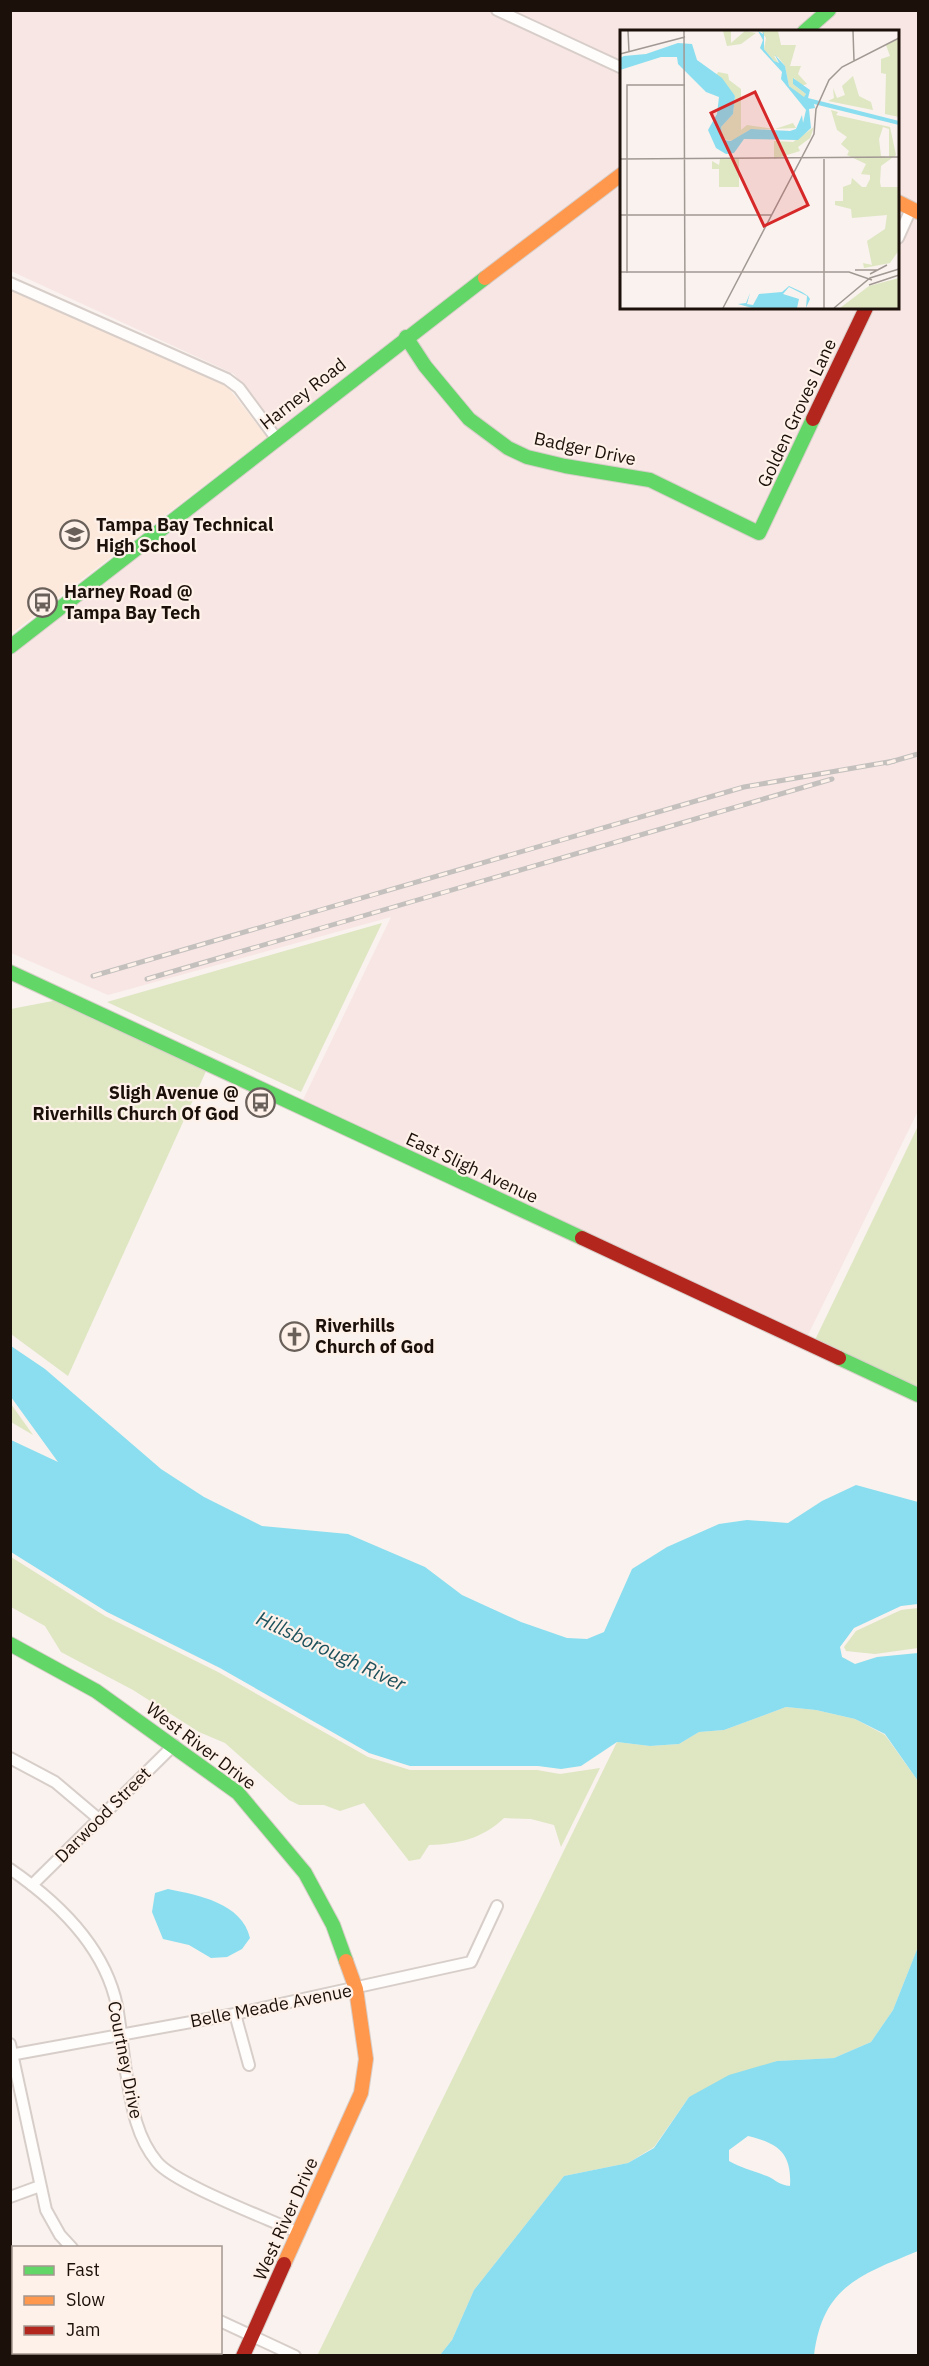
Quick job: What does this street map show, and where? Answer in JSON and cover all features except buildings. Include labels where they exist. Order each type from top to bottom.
[{"type":"street","points":[[497,10],[620,68]]},
{"type":"street","points":[[806,30],[829,10]]},
{"type":"street","name":"Harney Road","points":[[10,647],[406,337],[620,175]]},
{"type":"street","points":[[899,203],[915,211],[899,235]]},
{"type":"street","points":[[10,283],[226,380],[239,388],[276,438]]},
{"type":"street","name":"Golden Groves Lane","points":[[759,533],[866,309]]},
{"type":"street","name":"Badger Drive","points":[[406,337],[425,366],[470,419],[508,448],[527,457],[565,466],[650,480],[759,533]]},
{"type":"street","name":"East Sligh Avenue","points":[[10,972],[918,1395]]},
{"type":"street","name":"West River Drive","points":[[10,1644],[96,1691],[238,1793],[305,1873],[333,1924],[356,1989],[366,2059],[361,2092],[243,2355]]},
{"type":"street","name":"Darwood Street","points":[[32,1885],[174,1745]]},
{"type":"street","points":[[10,1758],[55,1782],[100,1820]]},
{"type":"street","name":"Courtney Drive","points":[[10,1869],[32,1885],[76,1926],[100,1957],[117,2005],[119,2034],[133,2115],[142,2140],[158,2164],[182,2180],[299,2233]]},
{"type":"street","name":"Belle Meade Avenue","points":[[12,2051],[235,2014],[471,1962],[497,1906]]},
{"type":"street","points":[[235,2014],[249,2066]]},
{"type":"street","points":[[12,2051],[46,2210],[60,2235],[71,2246]]},
{"type":"street","points":[[10,2197],[40,2186]]},
{"type":"street","points":[[222,2321],[295,2355]]},
{"type":"shaded area","points":[[11,11],[918,11],[918,1111],[806,1339],[302,1102],[391,917],[108,995],[11,953],[11,654],[284,440],[234,374],[11,271]]},
{"type":"shaded area","name":"Tampa Bay Technical High School","points":[[11,288],[227,386],[267,437],[11,634]]},
{"type":"green space","points":[[382,923],[301,1092],[107,1002]]},
{"type":"green space","points":[[58,1000],[207,1069],[68,1376],[11,1334],[11,1009]]},
{"type":"green space","points":[[918,1126],[918,1389],[815,1340]]},
{"type":"green space","points":[[11,1404],[33,1435],[11,1422]]},
{"type":"green space","points":[[11,1557],[105,1616],[218,1672],[368,1757],[410,1770],[537,1770],[560,1774],[600,1768],[561,1847],[554,1825],[531,1819],[504,1818],[478,1836],[450,1843],[429,1845],[420,1859],[409,1861],[364,1803],[340,1811],[324,1805],[299,1805],[289,1800],[225,1743],[199,1732],[133,1690],[61,1652],[45,1626],[11,1607]]},
{"type":"green space","points":[[918,1608],[918,1648],[875,1654],[846,1651],[844,1647],[856,1631],[901,1610]]},
{"type":"green space","points":[[786,1707],[816,1710],[855,1719],[885,1735],[918,1781],[918,1947],[893,2010],[871,2042],[834,2058],[777,2061],[689,2097],[654,2147],[628,2163],[564,2176],[474,2290],[452,2340],[440,2355],[317,2356],[617,1742],[650,1746],[679,1744],[699,1732],[724,1730]]},
{"type":"water","name":"Hillsborough River","points":[[11,1346],[45,1369],[161,1469],[204,1497],[262,1526],[348,1534],[425,1567],[462,1595],[521,1622],[567,1638],[587,1639],[604,1632],[632,1569],[667,1547],[719,1524],[747,1520],[788,1523],[822,1501],[856,1485],[918,1502],[918,1604],[901,1606],[854,1628],[840,1647],[842,1657],[855,1664],[877,1657],[918,1653],[918,1781],[885,1734],[855,1719],[816,1710],[786,1707],[724,1730],[699,1732],[679,1744],[650,1746],[617,1742],[581,1766],[561,1769],[538,1766],[410,1766],[369,1753],[220,1668],[107,1612],[11,1552],[11,1440],[58,1462],[11,1397]]},
{"type":"water","points":[[168,1889],[205,1898],[228,1909],[238,1916],[250,1938],[242,1949],[227,1957],[211,1958],[189,1945],[163,1939],[152,1912],[155,1893]]},
{"type":"water","points":[[918,1947],[918,2251],[862,2276],[836,2298],[826,2313],[814,2355],[440,2355],[452,2340],[474,2290],[564,2176],[628,2163],[654,2148],[689,2097],[729,2075],[777,2061],[834,2058],[871,2042],[893,2010]],"holes":[[[748,2136],[775,2146],[786,2158],[790,2186],[729,2161],[729,2150]]]},
{"type":"railway","points":[[887,763],[918,754]]},
{"type":"railway","points":[[93,976],[744,787],[894,761]]},
{"type":"railway","points":[[147,979],[832,779]]},
{"type":"traffic: fast","points":[[806,30],[829,10]]},
{"type":"traffic: fast","points":[[10,647],[485,278]]},
{"type":"traffic: fast","points":[[406,337],[425,366],[469,419],[508,448],[527,457],[565,466],[650,480],[759,533],[813,419]]},
{"type":"traffic: fast","points":[[10,972],[582,1238]]},
{"type":"traffic: fast","points":[[839,1358],[918,1395]]},
{"type":"traffic: fast","points":[[10,1644],[96,1691],[238,1793],[305,1873],[333,1925],[346,1961]]},
{"type":"traffic: slow","points":[[485,278],[620,176]]},
{"type":"traffic: slow","points":[[899,202],[918,212]]},
{"type":"traffic: slow","points":[[284,2264],[361,2093],[366,2059],[356,1989],[346,1961]]},
{"type":"traffic: jam","points":[[813,419],[866,309]]},
{"type":"traffic: jam","points":[[582,1238],[839,1358]]},
{"type":"traffic: jam","points":[[243,2356],[284,2264]]},
{"type":"place","name":"Tampa Bay Technical High School","points":[[75,535]]},
{"type":"place","name":"Harney Road @ Tampa Bay Tech","points":[[43,602]]},
{"type":"place","name":"Sligh Avenue @ Riverhills Church Of God","points":[[260,1103]]},
{"type":"place","name":"Riverhills Church of God","points":[[294,1336]]}]
